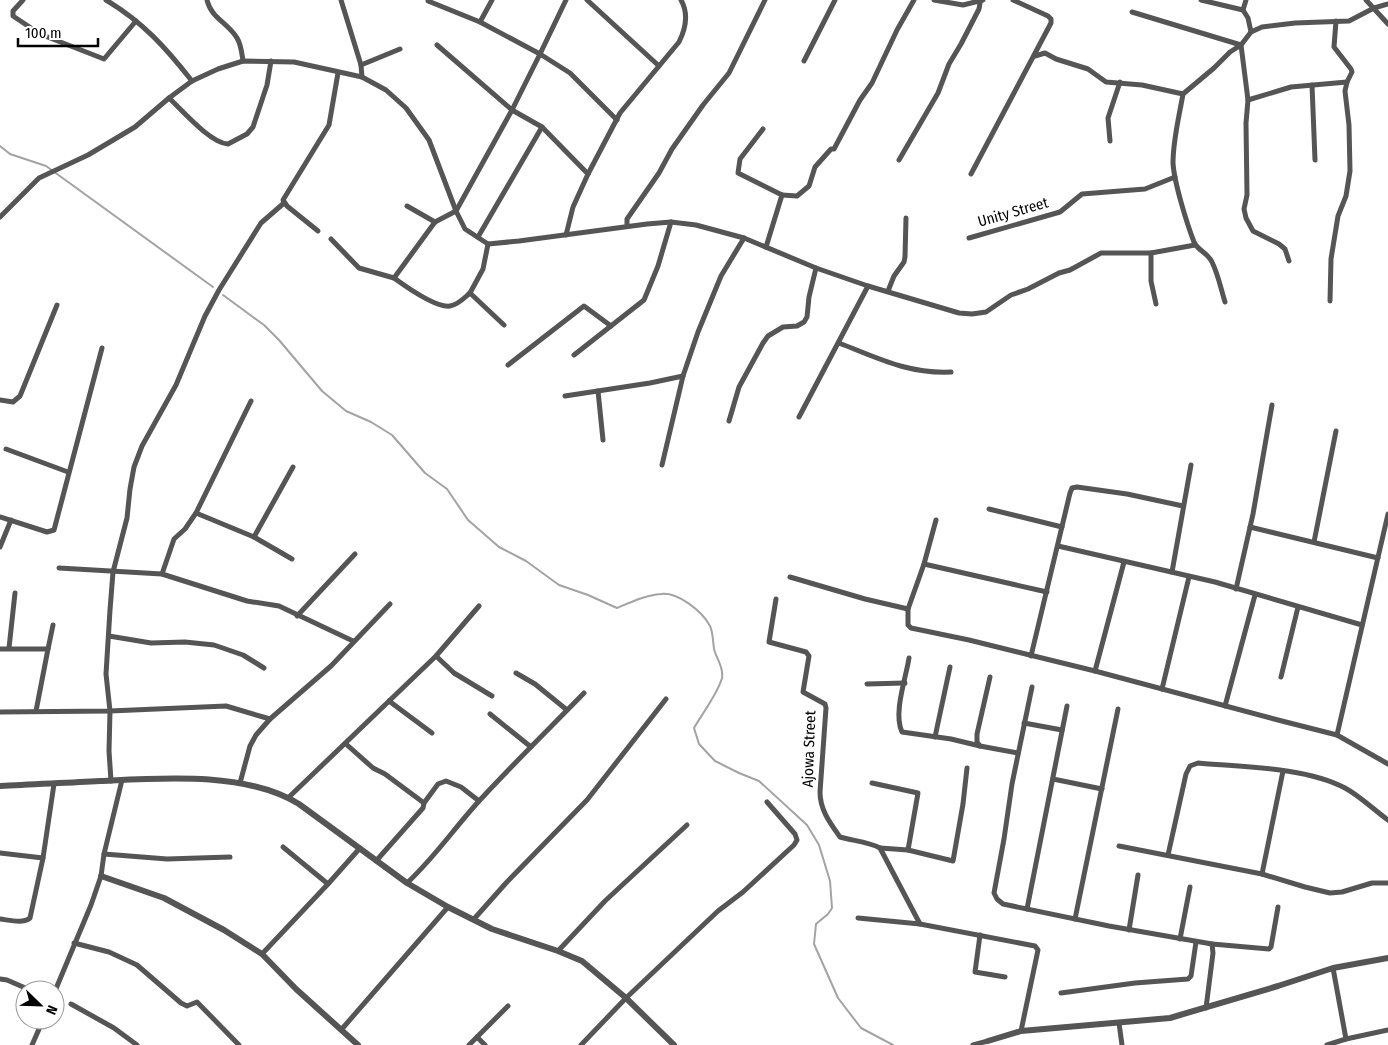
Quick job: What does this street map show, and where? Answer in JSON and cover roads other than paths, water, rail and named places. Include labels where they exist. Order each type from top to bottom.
[{"type":"street","points":[[23,0],[12,11],[13,16],[40,34],[104,59],[136,21]]},
{"type":"street","points":[[109,2],[119,0]]},
{"type":"street","points":[[207,0],[212,13],[237,38],[243,62]]},
{"type":"street","points":[[341,0],[362,65],[362,77]]},
{"type":"street","points":[[427,0],[480,22],[540,54],[570,74],[617,120]]},
{"type":"street","points":[[480,22],[492,0]]},
{"type":"street","points":[[394,278],[435,222],[456,211],[512,110],[566,0]]},
{"type":"street","points":[[587,0],[659,66]]},
{"type":"street","points":[[566,235],[573,207],[588,174],[617,120],[629,102],[679,42],[684,32],[686,20],[685,6],[681,0]]},
{"type":"street","points":[[627,226],[627,219],[659,173],[672,148],[729,73],[765,0]]},
{"type":"street","points":[[804,61],[835,0]]},
{"type":"street","points":[[763,130],[740,159],[738,174],[782,195],[797,196],[809,186],[815,167],[831,149],[834,149],[860,100],[872,83],[897,30],[914,0]]},
{"type":"street","points":[[899,160],[938,92],[949,64],[979,9],[981,1],[963,5],[934,0]]},
{"type":"street","points":[[972,174],[1051,23],[1051,19],[1048,16],[1013,0]]},
{"type":"street","points":[[1201,0],[1243,10],[1248,18],[1251,32]]},
{"type":"street","points":[[1243,10],[1246,0]]},
{"type":"street","points":[[1366,0],[1388,24]]},
{"type":"street","points":[[109,2],[136,21],[167,49],[192,81]]},
{"type":"street","points":[[1225,302],[1212,261],[1206,253],[1195,245],[1175,177],[1173,164],[1183,94],[1230,52],[1241,45],[1251,32],[1262,27],[1295,23],[1349,21],[1374,8],[1388,4]]},
{"type":"street","points":[[1132,12],[1241,45]]},
{"type":"street","points":[[1330,301],[1331,259],[1338,216],[1346,196],[1350,171],[1349,125],[1345,91],[1352,68],[1334,46],[1336,21]]},
{"type":"street","points":[[437,45],[512,110],[542,127],[588,174]]},
{"type":"street","points":[[1241,45],[1248,100],[1246,123],[1247,195],[1244,209],[1246,218],[1254,232],[1279,244],[1285,250],[1289,261]]},
{"type":"street","points":[[362,65],[400,49]]},
{"type":"street","points":[[1034,56],[1045,53],[1056,59],[1088,69],[1106,82],[1142,85],[1183,94]]},
{"type":"street","points":[[169,98],[209,134],[220,142],[228,144],[252,130],[267,85],[271,61]]},
{"type":"street","points":[[0,216],[31,185],[47,173],[88,155],[135,127],[192,81],[218,69],[243,62],[271,61],[294,62],[362,77],[386,90],[406,108],[429,140],[456,211],[465,229],[488,244],[627,226],[671,222],[696,225],[744,238],[816,268],[868,286],[959,313],[972,314],[986,312],[1011,295],[1028,289],[1059,273],[1070,270],[1101,253],[1151,253],[1195,245]]},
{"type":"street","points":[[111,781],[109,751],[110,711],[106,674],[113,572],[127,518],[132,477],[142,446],[176,385],[205,316],[219,290],[261,223],[284,203],[284,196],[329,125],[338,72]]},
{"type":"street","points":[[1110,141],[1108,118],[1120,82]]},
{"type":"street","points":[[1248,100],[1291,87],[1347,82]]},
{"type":"street","points":[[1312,85],[1315,160]]},
{"type":"street","points":[[478,237],[542,127]]},
{"type":"street","name":"Unity Street","points":[[969,238],[1060,212],[1082,194],[1145,188],[1175,177]]},
{"type":"street","points":[[766,247],[782,195]]},
{"type":"street","points":[[284,203],[318,231]]},
{"type":"street","points":[[408,206],[435,222]]},
{"type":"street","points":[[888,291],[894,276],[906,257],[906,218]]},
{"type":"street","points":[[574,355],[644,300],[658,266],[671,222]]},
{"type":"street","points":[[662,465],[683,376],[698,332],[721,276],[744,238]]},
{"type":"street","points":[[331,239],[359,268],[394,278],[430,301],[448,307],[456,304],[470,293],[484,269],[488,244]]},
{"type":"street","points":[[1151,253],[1151,281],[1156,304]]},
{"type":"street","points":[[729,421],[739,387],[768,336],[783,327],[797,326],[804,322],[807,317],[809,297],[816,268]]},
{"type":"street","points":[[799,417],[868,286]]},
{"type":"street","points":[[470,293],[504,325]]},
{"type":"street","points":[[0,400],[13,402],[20,396],[57,305]]},
{"type":"street","points":[[508,365],[584,306],[611,326]]},
{"type":"street","points":[[838,342],[909,370],[931,373],[951,372]]},
{"type":"street","points":[[0,517],[47,532],[54,530],[102,348]]},
{"type":"street","points":[[565,396],[683,376]]},
{"type":"street","points":[[598,391],[603,440]]},
{"type":"street","points":[[162,574],[174,539],[185,529],[196,513],[251,400]]},
{"type":"street","points":[[1236,589],[1250,527],[1272,406]]},
{"type":"street","points":[[1314,542],[1336,431]]},
{"type":"street","points":[[6,449],[68,472]]},
{"type":"street","points":[[1172,572],[1191,466]]},
{"type":"street","points":[[254,537],[293,467]]},
{"type":"street","points":[[1031,656],[1072,488],[1127,494],[1183,506]]},
{"type":"street","points":[[989,509],[1062,527]]},
{"type":"street","points":[[196,513],[254,537],[292,559]]},
{"type":"street","points":[[1336,735],[1388,514]]},
{"type":"street","points":[[0,547],[11,520]]},
{"type":"street","points":[[936,520],[924,564],[908,609],[908,625],[910,628],[969,640],[1095,671],[1336,735],[1388,764]]},
{"type":"street","points":[[1250,527],[1378,558]]},
{"type":"street","points":[[1058,546],[1172,572],[1362,625]]},
{"type":"street","points":[[297,616],[355,554]]},
{"type":"street","points":[[1095,671],[1124,562]]},
{"type":"street","points":[[924,564],[1047,592]]},
{"type":"street","points":[[59,568],[162,574],[247,601],[279,606],[353,641]]},
{"type":"street","points":[[1162,690],[1189,577]]},
{"type":"street","points":[[790,578],[908,609]]},
{"type":"street","points":[[9,648],[15,592]]},
{"type":"street","points":[[1225,706],[1255,595]]},
{"type":"street","name":"Ajowa Street","points":[[776,599],[769,642],[806,652],[809,656],[804,692],[825,704],[826,708],[820,800],[826,816],[840,837],[859,842],[870,842],[880,848]]},
{"type":"street","points":[[240,783],[250,746],[256,735],[270,719],[331,666],[390,604]]},
{"type":"street","points":[[288,798],[436,656],[479,606]]},
{"type":"street","points":[[1281,677],[1298,607]]},
{"type":"street","points":[[36,711],[53,625]]},
{"type":"street","points":[[109,636],[151,643],[185,642],[214,645],[243,655],[264,668]]},
{"type":"street","points":[[0,649],[48,649]]},
{"type":"street","points":[[436,656],[454,672],[492,696]]},
{"type":"street","points":[[909,658],[899,710],[899,725],[902,732],[1018,752]]},
{"type":"street","points":[[935,737],[950,667]]},
{"type":"street","points":[[516,673],[535,684],[567,710]]},
{"type":"street","points":[[980,746],[977,742],[977,734],[990,677]]},
{"type":"street","points":[[866,684],[905,683]]},
{"type":"street","points":[[1032,687],[1018,752],[994,893],[997,899],[1003,904],[1129,930],[1196,942],[1268,949],[1278,907]]},
{"type":"street","points":[[407,883],[442,847],[479,801],[584,693]]},
{"type":"street","points":[[474,919],[506,883],[587,800],[666,699]]},
{"type":"street","points":[[388,701],[432,732]]},
{"type":"street","points":[[0,712],[110,711],[226,706],[270,719]]},
{"type":"street","points":[[1027,909],[1067,706]]},
{"type":"street","points":[[1075,919],[1118,709]]},
{"type":"street","points":[[490,714],[531,747]]},
{"type":"street","points":[[1024,723],[1062,730]]},
{"type":"street","points":[[346,744],[373,768],[385,774],[424,803]]},
{"type":"street","points":[[1168,855],[1186,774],[1190,766],[1198,762],[1283,771],[1315,777],[1345,788],[1388,820]]},
{"type":"street","points":[[880,848],[908,850],[953,861],[968,768]]},
{"type":"street","points":[[1262,874],[1283,771]]},
{"type":"street","points":[[0,786],[188,779],[240,783],[269,790],[288,798],[407,883],[448,907],[511,936],[582,961],[626,998],[674,1045]]},
{"type":"street","points":[[1052,779],[1102,789]]},
{"type":"street","points":[[59,980],[101,876],[104,854],[122,780]]},
{"type":"street","points":[[376,861],[423,808],[424,803],[438,784],[446,780],[479,801]]},
{"type":"street","points":[[872,783],[918,793],[908,850]]},
{"type":"street","points":[[0,919],[22,922],[29,920],[43,858],[54,784]]},
{"type":"street","points":[[585,1044],[626,998],[718,910],[743,892],[794,844],[797,840],[795,834],[767,802]]},
{"type":"street","points":[[558,951],[606,901],[687,825]]},
{"type":"street","points":[[283,846],[328,884]]},
{"type":"street","points":[[1119,846],[1262,874],[1330,893],[1342,892],[1372,883],[1388,883]]},
{"type":"street","points":[[262,954],[360,848]]},
{"type":"street","points":[[880,848],[920,924]]},
{"type":"street","points":[[0,853],[43,858]]},
{"type":"street","points":[[104,854],[167,860],[230,857]]},
{"type":"street","points":[[1129,930],[1138,875]]},
{"type":"street","points":[[101,876],[164,898],[224,930],[262,954],[296,989],[358,1045]]},
{"type":"street","points":[[1180,939],[1190,887]]},
{"type":"street","points":[[341,1030],[448,907]]},
{"type":"street","points":[[858,918],[920,924],[1035,946],[1038,950],[1021,1031]]},
{"type":"street","points":[[980,935],[975,972],[1005,977]]},
{"type":"street","points":[[1061,993],[1135,983],[1188,979],[1196,942]]},
{"type":"street","points":[[74,943],[109,952],[137,965],[187,1006],[197,1002],[239,1045]]},
{"type":"street","points":[[1206,1008],[1213,953],[1212,944]]},
{"type":"street","points":[[973,1045],[1021,1031],[1170,1018],[1333,968],[1388,958]]},
{"type":"street","points":[[1333,968],[1346,1039]]},
{"type":"street","points":[[0,979],[15,983]]},
{"type":"street","points":[[71,1004],[114,1028],[137,1045]]},
{"type":"street","points":[[469,1045],[508,1006]]},
{"type":"street","points":[[1120,1023],[1122,1045]]},
{"type":"street","points":[[32,1045],[39,1030]]},
{"type":"street","points":[[1327,1045],[1388,1030]]},
{"type":"street","points":[[477,1037],[485,1045]]},
{"type":"waterway","points":[[0,146],[10,154],[46,166],[213,287]]},
{"type":"waterway","points":[[223,295],[264,325],[322,391],[346,411],[371,422],[392,435],[425,473],[447,489],[468,520],[499,547],[526,561],[559,585],[617,608],[644,597],[668,594],[682,599],[701,614],[711,628],[714,649],[721,666],[722,678],[710,703],[694,728],[699,744],[715,761],[759,781],[807,825],[819,845],[830,881],[832,908],[816,924],[814,944],[838,998],[861,1028],[893,1045]]}]
